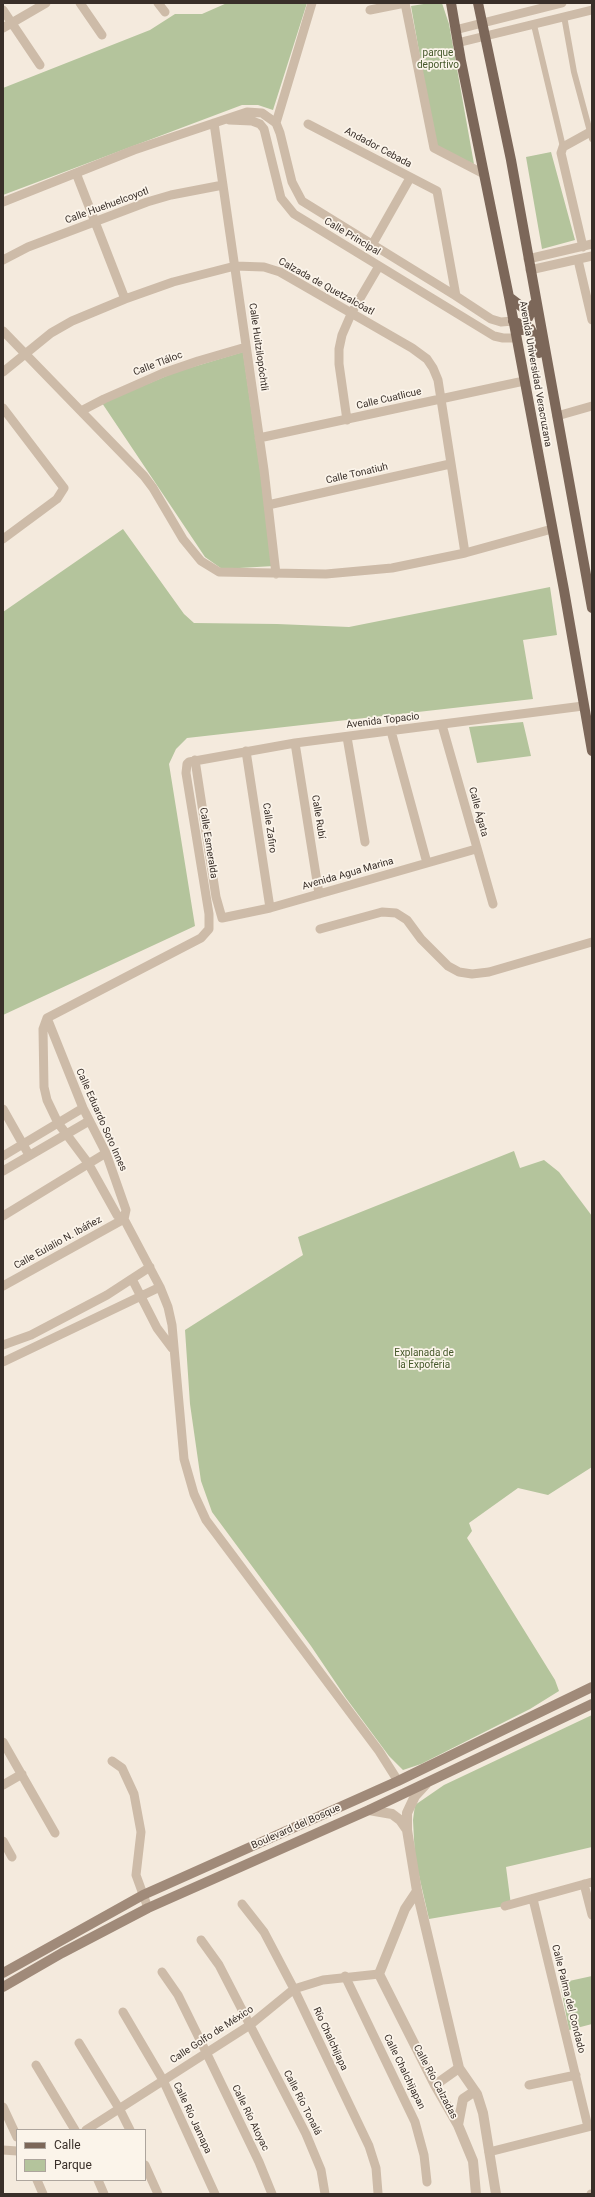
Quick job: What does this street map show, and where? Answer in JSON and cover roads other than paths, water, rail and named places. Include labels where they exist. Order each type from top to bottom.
[{"type":"main road","name":"Avenida Universidad Veracruzana","points":[[451,3],[457,43],[509,296],[592,751]]},
{"type":"main road","name":"Avenida Universidad Veracruzana","points":[[478,3],[484,38],[511,160],[535,304],[592,608]]},
{"type":"main road","points":[[509,296],[522,307],[535,304]]},
{"type":"main road","points":[[516,338],[526,325],[535,304]]},
{"type":"main road","points":[[513,320],[526,325],[534,334],[545,390],[548,400],[557,416]]},
{"type":"main road","name":"Boulevard del Bosque","points":[[3,1973],[143,1895],[398,1781],[592,1687]]},
{"type":"main road","name":"Boulevard del Bosque","points":[[3,1986],[148,1908],[426,1784],[592,1704]]},
{"type":"main road","points":[[543,1712],[548,1716],[549,1724]]},
{"type":"main road","points":[[210,1865],[216,1878]]},
{"type":"main road","points":[[56,1943],[62,1953]]},
{"type":"street","points":[[3,28],[46,3]]},
{"type":"street","points":[[80,3],[102,35]]},
{"type":"street","points":[[158,3],[165,12]]},
{"type":"street","points":[[276,123],[312,3]]},
{"type":"street","points":[[370,10],[405,3],[434,148],[484,174]]},
{"type":"street","points":[[455,30],[559,3]]},
{"type":"street","points":[[3,10],[40,65]]},
{"type":"street","points":[[457,43],[484,38],[564,16],[592,10]]},
{"type":"street","points":[[563,147],[591,134],[574,72],[564,16]]},
{"type":"street","points":[[528,259],[588,246],[562,162],[561,154],[563,147],[534,25]]},
{"type":"street","name":"Calle Principal","points":[[3,202],[134,150],[247,112],[255,112],[270,117],[276,123],[280,133],[292,182],[302,201],[456,296],[490,319],[500,322],[513,320]]},
{"type":"street","name":"Calle Principal","points":[[225,119],[252,121],[260,124],[264,129],[281,198],[290,211],[494,336],[516,338]]},
{"type":"street","name":"Calle Huitzilopóchtli","points":[[214,123],[259,438],[276,574]]},
{"type":"street","name":"Andador Cebada","points":[[308,124],[410,178],[438,191],[456,296]]},
{"type":"street","points":[[76,173],[124,299]]},
{"type":"street","points":[[372,245],[410,178]]},
{"type":"street","name":"Calle Huehuelcoyotl","points":[[3,260],[28,247],[171,195],[223,185]]},
{"type":"street","points":[[530,270],[592,256]]},
{"type":"street","points":[[578,260],[592,320]]},
{"type":"street","name":"Calzada de Quetzalcóatl","points":[[3,372],[24,354],[72,321],[124,299],[173,282],[235,266],[264,267],[280,272],[352,312],[427,359],[433,368],[438,380],[465,553]]},
{"type":"street","points":[[347,420],[339,364],[339,349],[342,336],[352,312],[379,266]]},
{"type":"street","points":[[3,331],[153,488],[183,539],[201,561],[219,572],[326,574],[371,570],[416,564],[465,553],[552,529]]},
{"type":"street","name":"Calle Tláloc","points":[[81,411],[163,373],[246,347]]},
{"type":"street","name":"Calle Cuatlicue","points":[[259,438],[524,381]]},
{"type":"street","points":[[557,416],[592,406]]},
{"type":"street","points":[[3,539],[56,499],[64,488],[4,412]]},
{"type":"street","name":"Calle Tonatiuh","points":[[268,505],[450,464]]},
{"type":"street","name":"Avenida Topacio","points":[[191,762],[295,743],[583,706]]},
{"type":"street","name":"Calle Ágata","points":[[442,725],[476,849],[493,904]]},
{"type":"street","points":[[391,731],[427,863]]},
{"type":"street","points":[[348,737],[365,842]]},
{"type":"street","name":"Calle Rubí","points":[[295,743],[319,894]]},
{"type":"street","name":"Calle Zafiro","points":[[246,751],[270,908]]},
{"type":"street","name":"Avenida Agua Marina","points":[[191,762],[216,897],[220,915],[225,919],[270,908],[476,849]]},
{"type":"street","name":"Calle Esmeralda","points":[[47,1018],[201,938],[209,929],[210,925],[186,773],[191,762]]},
{"type":"street","points":[[320,929],[382,912],[396,913],[407,920],[421,939],[448,966],[459,972],[472,974],[489,972],[592,942]]},
{"type":"street","name":"Calle Eduardo Soto Innes","points":[[47,1018],[82,1108],[106,1153],[126,1210],[124,1219]]},
{"type":"street","name":"Calle Eduardo Soto Innes","points":[[47,1018],[43,1029],[44,1087],[47,1100],[58,1123],[88,1163],[117,1216],[124,1219],[160,1287],[170,1317],[184,1459],[194,1494],[206,1520],[379,1751],[398,1781]]},
{"type":"street","points":[[3,1156],[82,1108]]},
{"type":"street","points":[[3,1110],[29,1156]]},
{"type":"street","points":[[3,1171],[89,1121]]},
{"type":"street","points":[[3,1216],[106,1153]]},
{"type":"street","name":"Calle Eulalio N. Ibáñez","points":[[3,1286],[124,1219]]},
{"type":"street","points":[[13,1358],[4,1343],[31,1335],[107,1295],[150,1267]]},
{"type":"street","points":[[132,1279],[157,1328],[172,1348]]},
{"type":"street","points":[[3,1362],[160,1287]]},
{"type":"street","points":[[3,1742],[56,1833]]},
{"type":"street","points":[[112,1761],[122,1768],[134,1794],[142,1832],[136,1875],[148,1908]]},
{"type":"street","points":[[3,1785],[22,1774]]},
{"type":"street","points":[[426,1784],[410,1804],[407,1830],[417,1891],[459,2068],[475,2091],[483,2113],[496,2194]]},
{"type":"street","points":[[369,1810],[392,1814],[400,1820],[407,1830]]},
{"type":"street","points":[[3,1841],[12,1857]]},
{"type":"street","points":[[505,1906],[588,1883],[592,1915]]},
{"type":"street","points":[[379,1974],[402,1917],[408,1904],[417,1891]]},
{"type":"street","name":"Calle Palma del Condado","points":[[533,1899],[590,2127]]},
{"type":"street","name":"Río Chalchijapa","points":[[242,1904],[264,1932],[294,1989],[369,2146],[376,2168],[378,2193]]},
{"type":"street","points":[[402,1917],[409,1912],[414,1911],[424,1919]]},
{"type":"street","name":"Calle Río Tonalá","points":[[201,1940],[219,1965],[315,2154],[325,2194]]},
{"type":"street","name":"Calle Río Atoyac","points":[[162,1972],[178,1995],[259,2162],[272,2194]]},
{"type":"street","name":"Calle Golfo de México","points":[[88,2129],[120,2110],[162,2080],[250,2025],[294,1989],[323,1980],[345,1976],[379,1974]]},
{"type":"street","name":"Calle Río Calzadas","points":[[379,1974],[435,2085],[458,2125],[473,2161],[476,2194]]},
{"type":"street","name":"Calle Chalchijapan","points":[[345,1976],[416,2122],[424,2154],[427,2182]]},
{"type":"street","name":"Calle Río Jamapa","points":[[123,2012],[162,2080],[215,2194]]},
{"type":"street","points":[[79,2043],[120,2110],[130,2129]]},
{"type":"street","points":[[36,2065],[74,2129]]},
{"type":"street","points":[[435,2085],[459,2068]]},
{"type":"street","points":[[529,2085],[576,2075]]},
{"type":"street","points":[[458,2125],[463,2099],[475,2091]]},
{"type":"street","points":[[3,2107],[16,2135]]},
{"type":"street","points":[[490,2152],[590,2127]]},
{"type":"street","points":[[3,2150],[16,2151]]},
{"type":"street","points":[[146,2166],[158,2194]]},
{"type":"street","points":[[38,2181],[44,2194]]},
{"type":"street","points":[[98,2181],[104,2194]]},
{"type":"park label","name":"parque deportivo","points":[[438,58]]},
{"type":"park label","name":"Explanada de la Expoferia","points":[[424,1358]]}]
